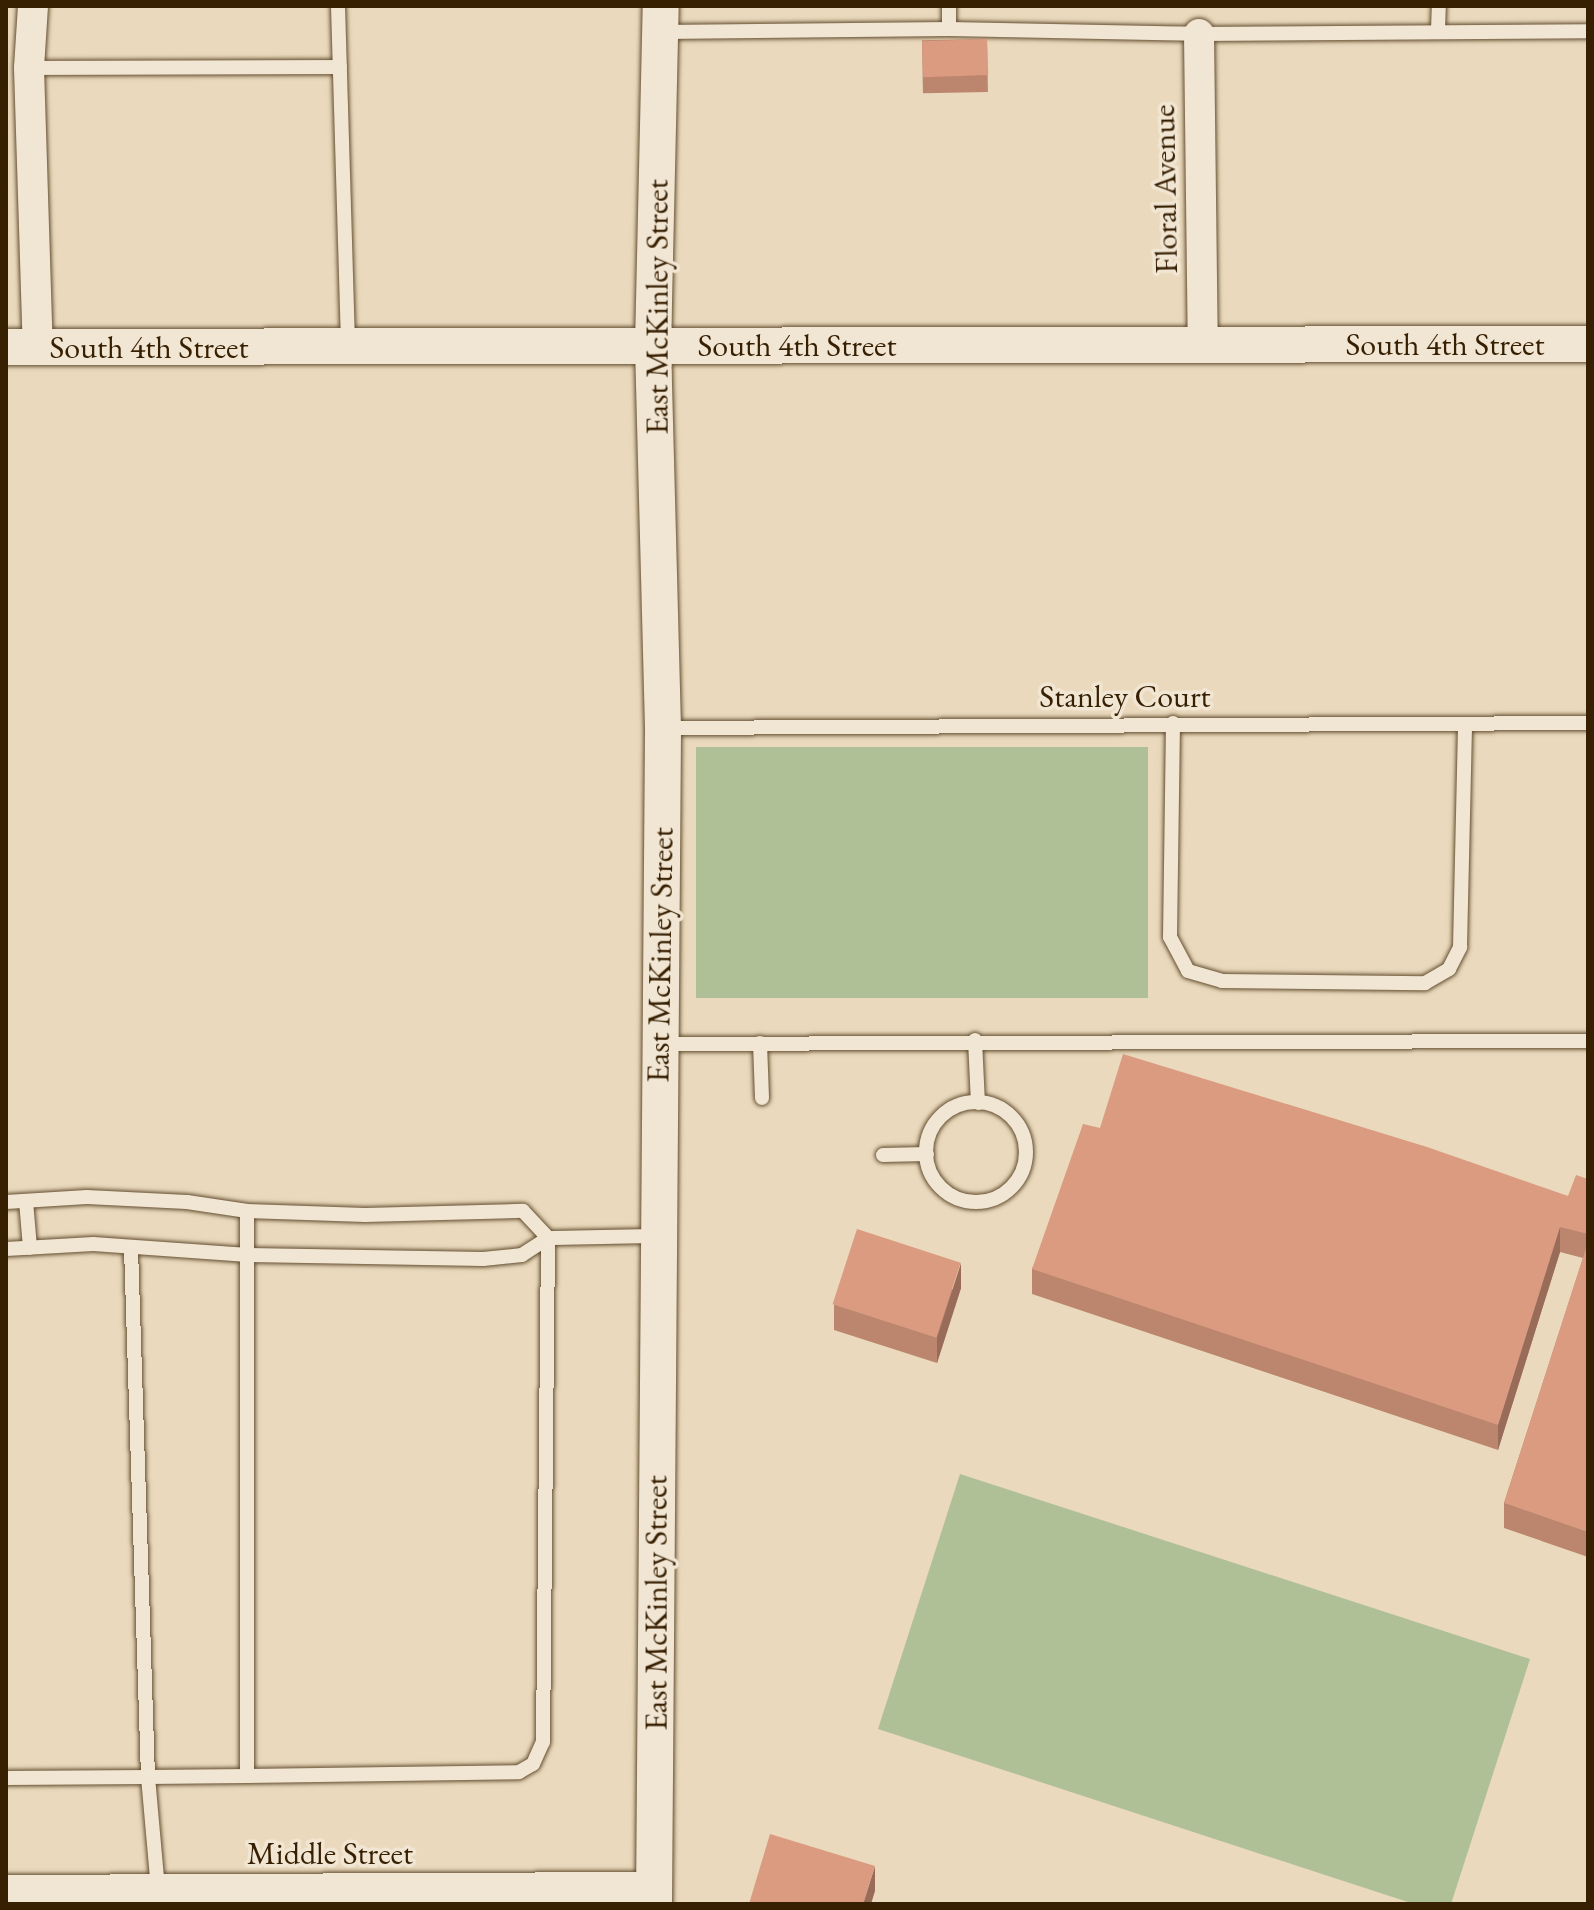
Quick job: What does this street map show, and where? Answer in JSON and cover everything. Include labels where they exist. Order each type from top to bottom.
[{"type":"street","points":[[22,347],[33,6]]},
{"type":"street","name":"East McKinley Street","points":[[654,1896],[663,728],[653,346],[661,19]]},
{"type":"street","name":"Floral Avenue","points":[[1199,34],[1203,343]]},
{"type":"street","name":"South 4th Street","points":[[22,347],[1588,344]]},
{"type":"street","name":"Middle Street","points":[[6,1890],[158,1897],[654,1896]]},
{"type":"lane","points":[[338,6],[348,347]]},
{"type":"lane","points":[[949,6],[949,29]]},
{"type":"lane","points":[[1438,30],[1439,6]]},
{"type":"lane","points":[[661,19],[1199,34],[1588,31]]},
{"type":"lane","points":[[29,68],[340,67]]},
{"type":"lane","points":[[1173,723],[1170,937],[1188,971],[1222,981],[1425,983],[1449,969],[1460,947],[1465,724]]},
{"type":"lane","name":"Stanley Court","points":[[663,728],[1588,723]]},
{"type":"lane","points":[[659,1044],[975,1040],[1588,1041]]},
{"type":"lane","points":[[975,1040],[978,1103]]},
{"type":"lane","points":[[760,1043],[762,1098]]},
{"type":"lane","points":[[978,1103],[999,1107],[1013,1117],[1022,1131],[1025,1164],[1008,1191],[993,1199],[961,1200],[935,1181],[927,1154],[930,1134],[938,1119],[951,1108],[978,1103]]},
{"type":"lane","points":[[883,1155],[927,1154]]},
{"type":"lane","points":[[6,1202],[102,1197],[187,1202],[247,1211],[365,1215],[523,1211],[548,1238],[543,1742],[533,1764],[519,1772],[6,1778]]},
{"type":"lane","points":[[26,1201],[30,1248]]},
{"type":"lane","points":[[247,1211],[247,1776]]},
{"type":"lane","points":[[6,1249],[93,1244],[248,1255],[483,1259],[522,1255],[548,1238],[658,1236]]},
{"type":"lane","points":[[131,1248],[148,1777],[158,1897]]},
{"type":"green space","points":[[696,747],[1148,747],[1148,998],[696,998]]},
{"type":"green space","points":[[960,1474],[1530,1659],[1451,1904],[1414,1904],[878,1729]]},
{"type":"building","points":[[987,39],[988,75],[923,77],[922,41]]},
{"type":"building","points":[[1123,1054],[1427,1147],[1568,1196],[1576,1175],[1588,1179],[1588,1234],[1560,1227],[1498,1425],[1032,1269],[1083,1124],[1100,1128]]},
{"type":"building","points":[[857,1229],[961,1263],[936,1338],[833,1304]]},
{"type":"building","points":[[1588,1242],[1588,1532],[1504,1503]]},
{"type":"building","points":[[770,1834],[875,1866],[863,1904],[749,1904]]}]
